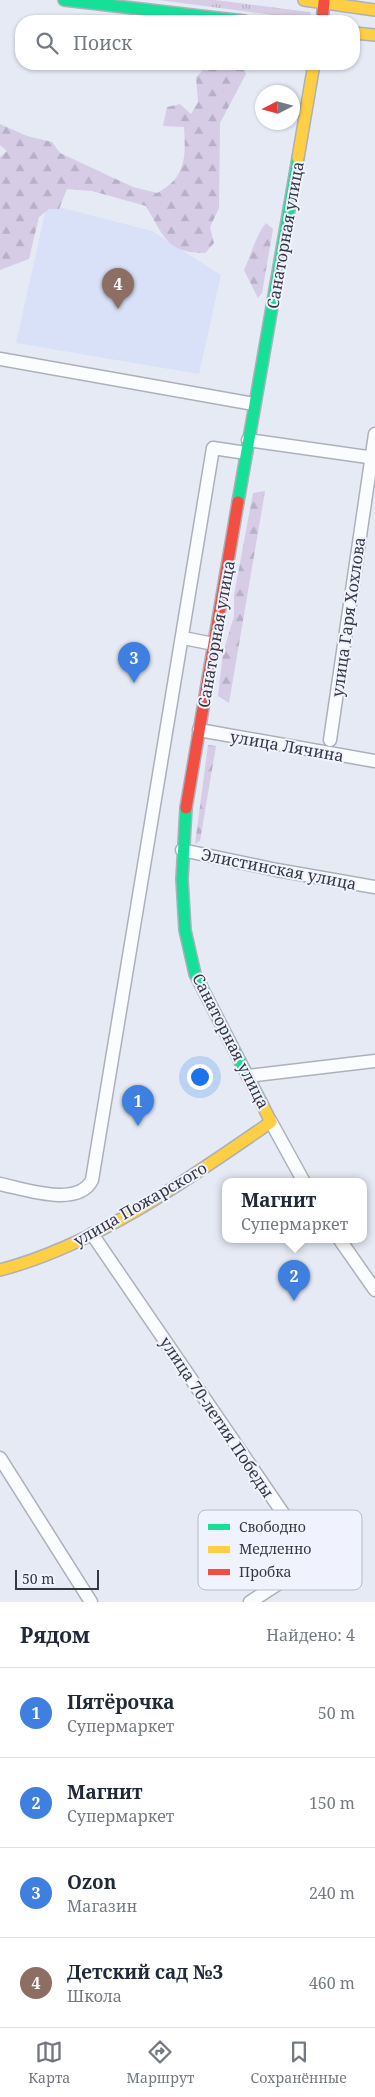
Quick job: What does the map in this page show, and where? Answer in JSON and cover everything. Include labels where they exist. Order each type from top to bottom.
[{"type":"main road","points":[[64,0],[193,15]]},
{"type":"main road","points":[[304,0],[375,10]]},
{"type":"main road","points":[[323,15],[324,2]]},
{"type":"main road","points":[[360,34],[375,35]]},
{"type":"main road","name":"Санаторная улица","points":[[272,1122],[195,974],[185,930],[182,850],[184,823],[199,730],[313,70]]},
{"type":"main road","name":"улица Пожарского","points":[[0,1270],[51,1254],[92,1234],[182,1180],[272,1122]]},
{"type":"street","points":[[0,359],[254,404]]},
{"type":"street","name":"улица Гаря Хохлова","points":[[330,740],[373,458],[375,434]]},
{"type":"street","points":[[248,440],[373,458]]},
{"type":"street","points":[[0,1184],[68,1196],[84,1192],[92,1180],[184,638],[213,448],[246,453]]},
{"type":"street","points":[[184,638],[214,644]]},
{"type":"street","name":"улица Лячина","points":[[199,730],[375,761]]},
{"type":"street","name":"Элистинская улица","points":[[182,850],[277,870],[375,887]]},
{"type":"street","points":[[248,1076],[375,1061]]},
{"type":"street","name":"Санаторная улица","points":[[272,1122],[302,1178]]},
{"type":"street","name":"улица 70-летия Победы","points":[[92,1234],[281,1510]]},
{"type":"street","points":[[342,1243],[373,1283]]},
{"type":"street","points":[[0,1458],[91,1602]]},
{"type":"street","name":"улица 70-летия Победы","points":[[250,1602],[269,1590]]},
{"type":"shaded area","points":[[47,204],[152,231],[221,275],[199,374],[16,343]]},
{"type":"green space","points":[[159,0],[215,0],[310,12],[311,15],[272,15]]},
{"type":"green space","points":[[203,70],[244,70],[246,74],[220,123],[219,208],[210,227],[214,243],[205,253],[182,250],[174,246],[162,234],[146,206],[92,191],[67,189],[59,209],[49,209],[39,217],[29,259],[0,270],[0,157],[7,151],[0,145],[0,124],[27,136],[52,142],[60,153],[133,187],[157,193],[174,181],[182,166],[184,157],[184,127],[163,126],[167,107],[180,104],[191,114],[198,102],[196,77]]},
{"type":"green space","points":[[266,223],[273,229],[262,293],[258,298],[244,270],[256,239]]},
{"type":"green space","points":[[265,491],[229,703],[218,696],[223,653],[234,616],[234,595],[253,493]]},
{"type":"green space","points":[[208,745],[216,746],[200,841],[195,844]]},
{"type":"traffic: fast","points":[[64,0],[193,15]]},
{"type":"traffic: fast","points":[[238,502],[298,158]]},
{"type":"traffic: fast","points":[[186,808],[182,879],[185,930],[195,974],[261,1102]]},
{"type":"traffic: slow","points":[[304,0],[375,10]]},
{"type":"traffic: slow","points":[[360,34],[375,35]]},
{"type":"traffic: slow","points":[[298,158],[313,70]]},
{"type":"traffic: slow","points":[[0,1270],[36,1259],[107,1227],[175,1187],[271,1122],[261,1102]]},
{"type":"traffic: jam","points":[[323,15],[324,2]]},
{"type":"traffic: jam","points":[[186,808],[238,502]]},
{"type":"place","name":"Детский сад №3","points":[[118,309]]},
{"type":"place","name":"Ozon","points":[[134,683]]},
{"type":"place","name":"Пятёрочка","points":[[138,1126]]},
{"type":"place","name":"Магнит","points":[[294,1301]]}]
